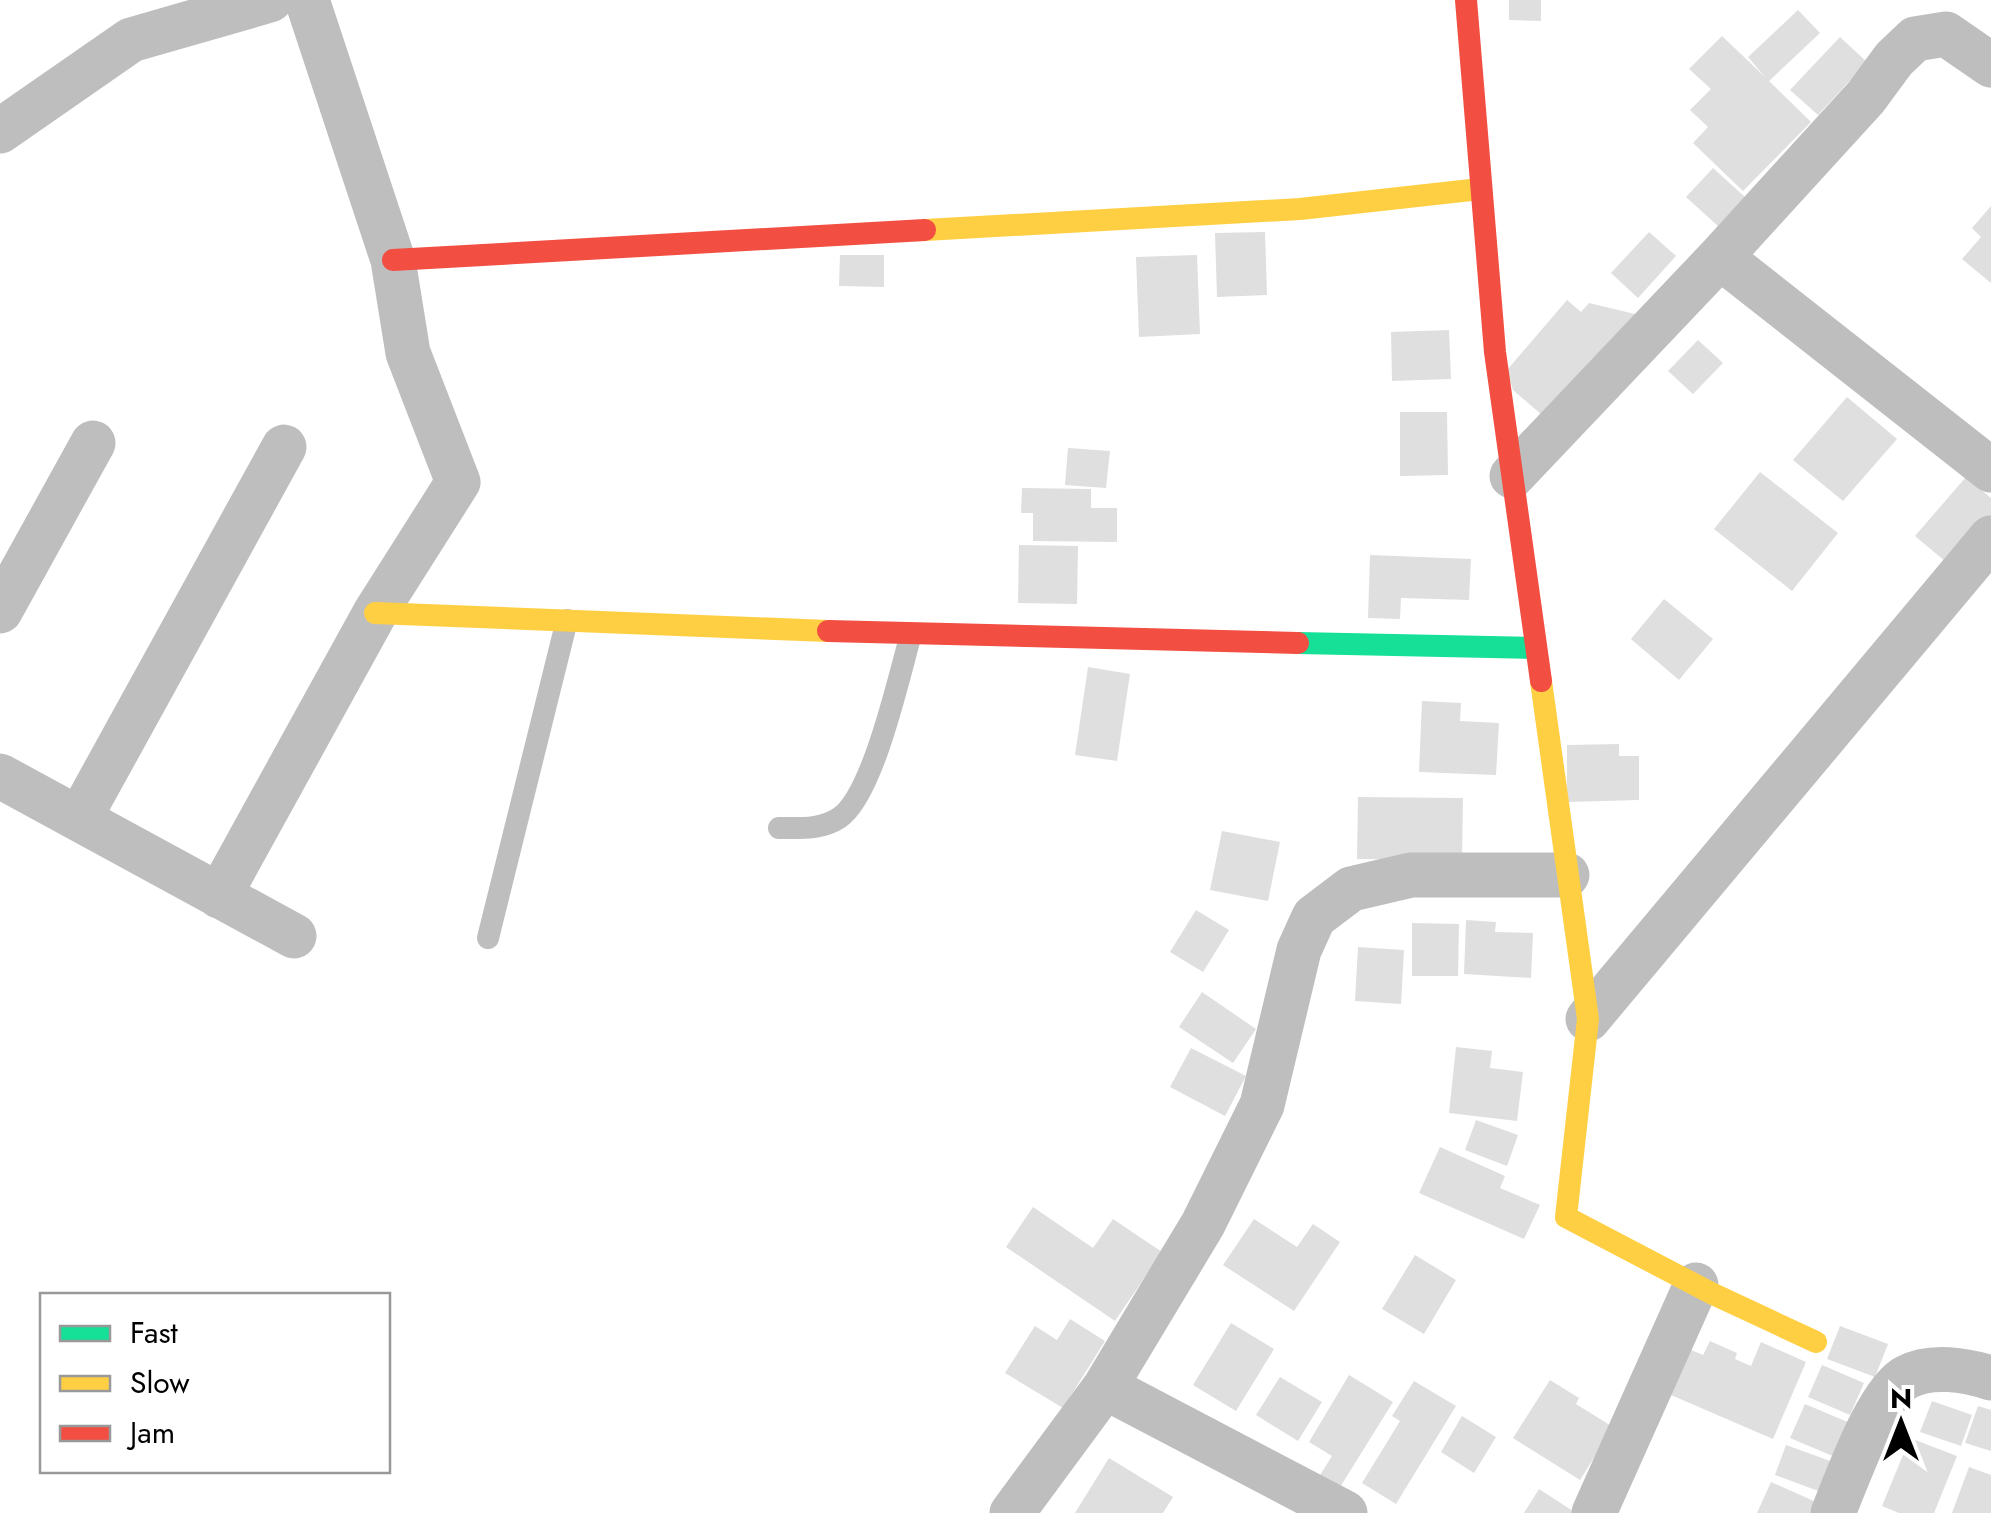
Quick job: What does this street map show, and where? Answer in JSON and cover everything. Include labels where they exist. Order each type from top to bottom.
[{"type":"street","points":[[0,131],[131,40],[270,0]]},
{"type":"street","points":[[220,896],[374,613],[458,482],[408,353],[393,260],[307,0]]},
{"type":"street","points":[[1466,0],[1495,352],[1588,1018],[1566,1217],[1816,1342]]},
{"type":"street","points":[[1512,476],[1720,257],[1915,40],[1946,34],[1991,65]]},
{"type":"street","points":[[393,260],[1300,208],[1480,189]]},
{"type":"street","points":[[1720,257],[1991,470]]},
{"type":"street","points":[[4,592],[93,443]]},
{"type":"street","points":[[79,819],[284,447]]},
{"type":"street","points":[[1588,1018],[1991,538]]},
{"type":"street","points":[[374,613],[911,634],[1536,648]]},
{"type":"street","points":[[0,776],[294,936]]},
{"type":"street","points":[[1012,1513],[1104,1387],[1204,1224],[1262,1105],[1299,950],[1314,916],[1351,889],[1411,875],[1568,875]]},
{"type":"street","points":[[1594,1513],[1696,1285]]},
{"type":"street","points":[[1833,1513],[1885,1398],[1904,1377],[1948,1370],[1991,1378]]},
{"type":"street","points":[[1104,1387],[1345,1513]]},
{"type":"lane","points":[[488,938],[566,620]]},
{"type":"lane","points":[[779,828],[828,824],[843,816],[856,800],[882,738],[911,634]]},
{"type":"building","points":[[1509,0],[1541,0],[1541,21],[1509,20]]},
{"type":"building","points":[[1798,10],[1820,33],[1769,81],[1811,122],[1743,191],[1693,143],[1708,127],[1690,110],[1711,89],[1689,69],[1722,36],[1765,77],[1748,57]]},
{"type":"building","points":[[1840,37],[1867,62],[1818,115],[1790,90]]},
{"type":"building","points":[[1713,168],[1745,197],[1718,226],[1686,197]]},
{"type":"building","points":[[1991,206],[1991,283],[1962,259],[1981,237],[1972,228]]},
{"type":"building","points":[[1265,232],[1267,295],[1217,297],[1215,233]]},
{"type":"building","points":[[1649,232],[1676,256],[1638,298],[1611,273]]},
{"type":"building","points":[[840,255],[884,255],[884,287],[839,286]]},
{"type":"building","points":[[1197,255],[1200,334],[1139,337],[1136,257]]},
{"type":"building","points":[[1567,300],[1581,312],[1589,303],[1639,315],[1549,421],[1513,390],[1507,370]]},
{"type":"building","points":[[1449,330],[1451,379],[1392,381],[1391,332]]},
{"type":"building","points":[[1698,340],[1723,363],[1693,394],[1668,371]]},
{"type":"building","points":[[1847,397],[1897,439],[1843,501],[1793,460]]},
{"type":"building","points":[[1400,412],[1447,412],[1448,475],[1400,476]]},
{"type":"building","points":[[1068,448],[1110,451],[1106,488],[1065,485]]},
{"type":"building","points":[[1760,472],[1838,533],[1792,591],[1714,529]]},
{"type":"building","points":[[1966,477],[1991,498],[1991,522],[1952,567],[1915,536]]},
{"type":"building","points":[[1022,488],[1091,489],[1091,508],[1117,508],[1117,542],[1033,541],[1033,513],[1021,513]]},
{"type":"building","points":[[1019,545],[1078,546],[1077,604],[1018,603]]},
{"type":"building","points":[[1370,555],[1471,559],[1469,600],[1401,598],[1400,619],[1368,618]]},
{"type":"building","points":[[1664,599],[1713,639],[1679,680],[1631,639]]},
{"type":"building","points":[[1088,667],[1130,674],[1117,761],[1075,755]]},
{"type":"building","points":[[1422,701],[1461,703],[1460,721],[1499,723],[1496,775],[1419,772]]},
{"type":"building","points":[[1619,744],[1619,756],[1639,756],[1639,800],[1567,802],[1567,745]]},
{"type":"building","points":[[1358,797],[1463,798],[1462,860],[1357,859]]},
{"type":"building","points":[[1222,831],[1280,842],[1268,901],[1210,890]]},
{"type":"building","points":[[1196,910],[1229,930],[1203,972],[1170,952]]},
{"type":"building","points":[[1466,920],[1496,922],[1495,932],[1533,933],[1531,978],[1464,974]]},
{"type":"building","points":[[1412,923],[1459,924],[1458,976],[1412,976]]},
{"type":"building","points":[[1358,947],[1404,950],[1401,1004],[1355,1001]]},
{"type":"building","points":[[1202,992],[1256,1029],[1233,1063],[1179,1027]]},
{"type":"building","points":[[1456,1047],[1492,1051],[1490,1068],[1523,1072],[1517,1121],[1449,1113]]},
{"type":"building","points":[[1191,1048],[1246,1076],[1225,1116],[1170,1087]]},
{"type":"building","points":[[1476,1120],[1518,1135],[1507,1166],[1465,1150]]},
{"type":"building","points":[[1440,1147],[1505,1176],[1500,1188],[1540,1205],[1524,1239],[1419,1193]]},
{"type":"building","points":[[1033,1207],[1093,1248],[1113,1219],[1162,1252],[1115,1321],[1006,1247]]},
{"type":"building","points":[[1254,1219],[1297,1247],[1313,1224],[1340,1242],[1294,1311],[1223,1265]]},
{"type":"building","points":[[1415,1255],[1456,1280],[1424,1334],[1382,1309]]},
{"type":"building","points":[[1070,1319],[1105,1341],[1063,1408],[1005,1373],[1035,1326],[1057,1340]]},
{"type":"building","points":[[1231,1323],[1274,1349],[1236,1411],[1193,1385]]},
{"type":"building","points":[[1840,1326],[1888,1344],[1875,1377],[1827,1359]]},
{"type":"building","points":[[1710,1341],[1737,1353],[1735,1359],[1751,1366],[1761,1342],[1806,1362],[1773,1439],[1664,1392],[1684,1347],[1703,1355]]},
{"type":"building","points":[[1822,1365],[1864,1383],[1850,1415],[1808,1397]]},
{"type":"building","points":[[1349,1375],[1393,1402],[1337,1492],[1317,1480],[1332,1456],[1309,1442]]},
{"type":"building","points":[[1280,1377],[1322,1402],[1298,1441],[1256,1415]]},
{"type":"building","points":[[1550,1380],[1579,1398],[1576,1404],[1613,1427],[1580,1480],[1513,1438]]},
{"type":"building","points":[[1414,1381],[1456,1406],[1396,1504],[1362,1483],[1400,1421],[1392,1416]]},
{"type":"building","points":[[1932,1401],[1972,1415],[1961,1446],[1920,1432]]},
{"type":"building","points":[[1805,1404],[1850,1423],[1835,1457],[1790,1438]]},
{"type":"building","points":[[1978,1406],[1991,1410],[1991,1451],[1965,1443]]},
{"type":"building","points":[[1462,1416],[1496,1437],[1474,1473],[1441,1452]]},
{"type":"building","points":[[1910,1438],[1957,1456],[1934,1513],[1899,1513],[1882,1506]]},
{"type":"building","points":[[1786,1445],[1833,1462],[1821,1492],[1775,1475]]},
{"type":"building","points":[[1109,1458],[1173,1497],[1163,1513],[1075,1513]]},
{"type":"building","points":[[1969,1467],[1991,1475],[1991,1513],[1952,1513]]},
{"type":"building","points":[[1771,1482],[1816,1502],[1812,1513],[1757,1513]]},
{"type":"building","points":[[1539,1489],[1576,1513],[1524,1513]]},
{"type":"traffic: fast","points":[[1298,643],[1536,648]]},
{"type":"traffic: slow","points":[[925,230],[1300,209],[1480,189]]},
{"type":"traffic: slow","points":[[375,613],[828,631]]},
{"type":"traffic: slow","points":[[1541,681],[1588,1019],[1566,1217],[1711,1293],[1816,1342]]},
{"type":"traffic: jam","points":[[1466,0],[1495,352],[1541,681]]},
{"type":"traffic: jam","points":[[393,260],[925,230]]},
{"type":"traffic: jam","points":[[828,631],[1298,643]]}]
